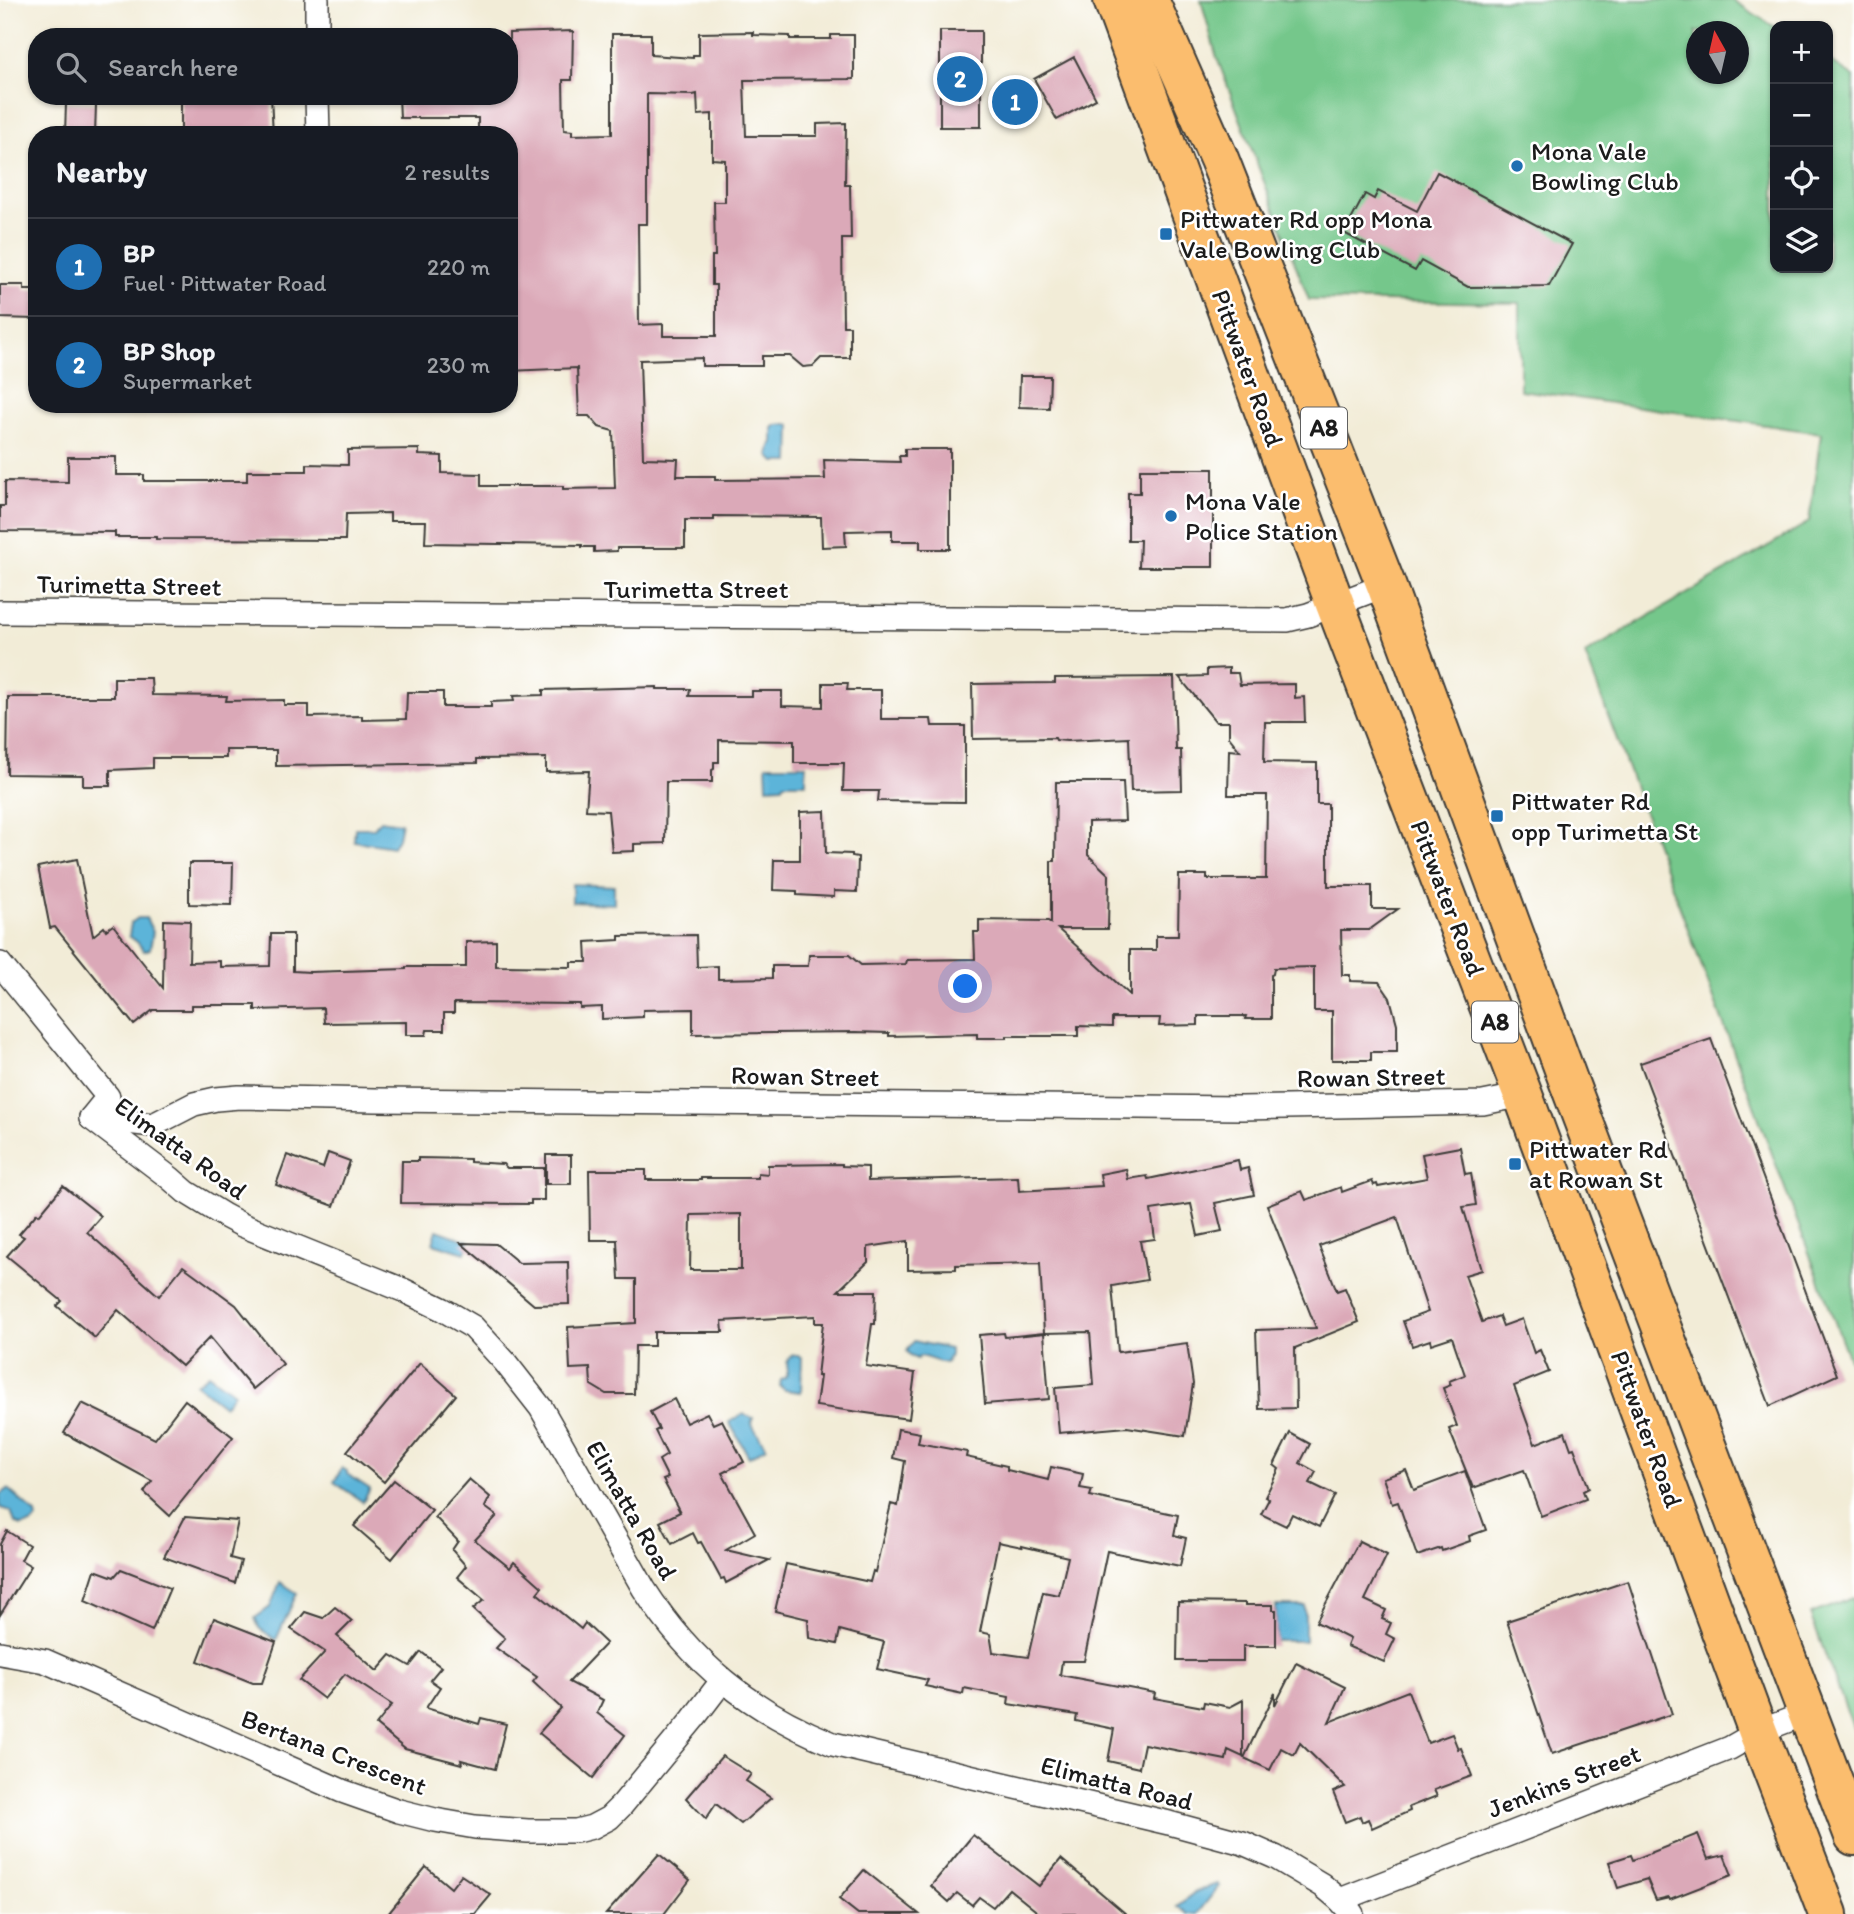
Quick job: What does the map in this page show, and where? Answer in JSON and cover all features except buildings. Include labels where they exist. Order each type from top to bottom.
[{"type":"highway","name":"Pittwater Road","points":[[1113,0],[1335,604],[1523,1095],[1828,1914]]},
{"type":"highway","name":"Pittwater Road","points":[[1149,0],[1219,159],[1386,585],[1568,1080],[1854,1836]]},
{"type":"street","points":[[317,0],[317,28]]},
{"type":"street","points":[[317,105],[318,126]]},
{"type":"street","name":"Turimetta Street","points":[[0,612],[1287,620],[1308,615],[1386,585]]},
{"type":"street","name":"Elimatta Road","points":[[0,964],[108,1097],[91,1118],[186,1192],[242,1225],[403,1290],[473,1327],[541,1408],[659,1613],[677,1636],[722,1681],[756,1704],[833,1744],[1243,1843],[1299,1870],[1322,1885],[1346,1907]]},
{"type":"street","name":"Rowan Street","points":[[91,1118],[153,1125],[194,1104],[239,1097],[1242,1108],[1483,1103],[1523,1095]]},
{"type":"street","name":"Bertana Crescent","points":[[0,1653],[45,1661],[342,1791],[399,1811],[475,1827],[528,1831],[576,1831],[592,1827],[609,1818],[722,1681]]},
{"type":"street","name":"Jenkins Street","points":[[1346,1907],[1730,1748],[1758,1732],[1807,1713]]},
{"type":"green space","name":"Mona Vale Bowling Club","points":[[1201,0],[1732,0],[1770,24],[1770,273],[1833,273],[1833,63],[1854,77],[1854,1373],[1585,654],[1809,522],[1821,433],[1520,390],[1520,303],[1309,300],[1217,58]]},
{"type":"green space","points":[[1854,1598],[1854,1730],[1810,1614]]},
{"type":"water","points":[[791,425],[790,462],[775,462],[769,456],[773,428]]},
{"type":"water","points":[[766,765],[806,765],[806,783],[785,783],[782,786],[767,787]]},
{"type":"water","points":[[380,820],[401,823],[393,847],[354,841],[355,828],[374,828]]},
{"type":"water","points":[[572,884],[614,886],[614,904],[572,902]]},
{"type":"water","points":[[138,918],[146,918],[153,932],[150,949],[144,951],[129,936],[131,923]]},
{"type":"water","points":[[437,1230],[469,1241],[465,1253],[433,1243]]},
{"type":"water","points":[[914,1341],[950,1349],[946,1363],[910,1356],[907,1351]]},
{"type":"water","points":[[792,1355],[802,1357],[801,1392],[785,1390],[780,1386],[781,1380],[786,1377],[787,1362]]},
{"type":"water","points":[[208,1374],[234,1393],[224,1406],[196,1384]]},
{"type":"water","points":[[743,1414],[753,1418],[751,1423],[766,1447],[749,1457],[729,1422]]},
{"type":"water","points":[[342,1468],[370,1489],[363,1502],[334,1482]]},
{"type":"water","points":[[8,1489],[36,1514],[37,1519],[31,1524],[21,1526],[15,1523],[11,1511],[0,1508],[0,1495]]},
{"type":"water","points":[[280,1582],[297,1593],[276,1640],[259,1628],[255,1618],[270,1607]]},
{"type":"water","points":[[1276,1606],[1305,1606],[1305,1641],[1276,1641]]},
{"type":"water","points":[[1217,1884],[1219,1886],[1197,1914],[1188,1914],[1177,1906],[1195,1892]]},
{"type":"place","name":"BP Shop","points":[[960,79]]},
{"type":"place","name":"BP","points":[[1015,102]]},
{"type":"place","name":"Mona Vale Bowling Club","points":[[1517,166]]},
{"type":"place","name":"Pittwater Rd opp Mona Vale Bowling Club","points":[[1166,234]]},
{"type":"place","name":"Mona Vale Police Station","points":[[1171,516]]},
{"type":"place","name":"Pittwater Rd opp Turimetta St","points":[[1497,816]]},
{"type":"place","name":"Pittwater Rd at Rowan St","points":[[1515,1164]]}]
